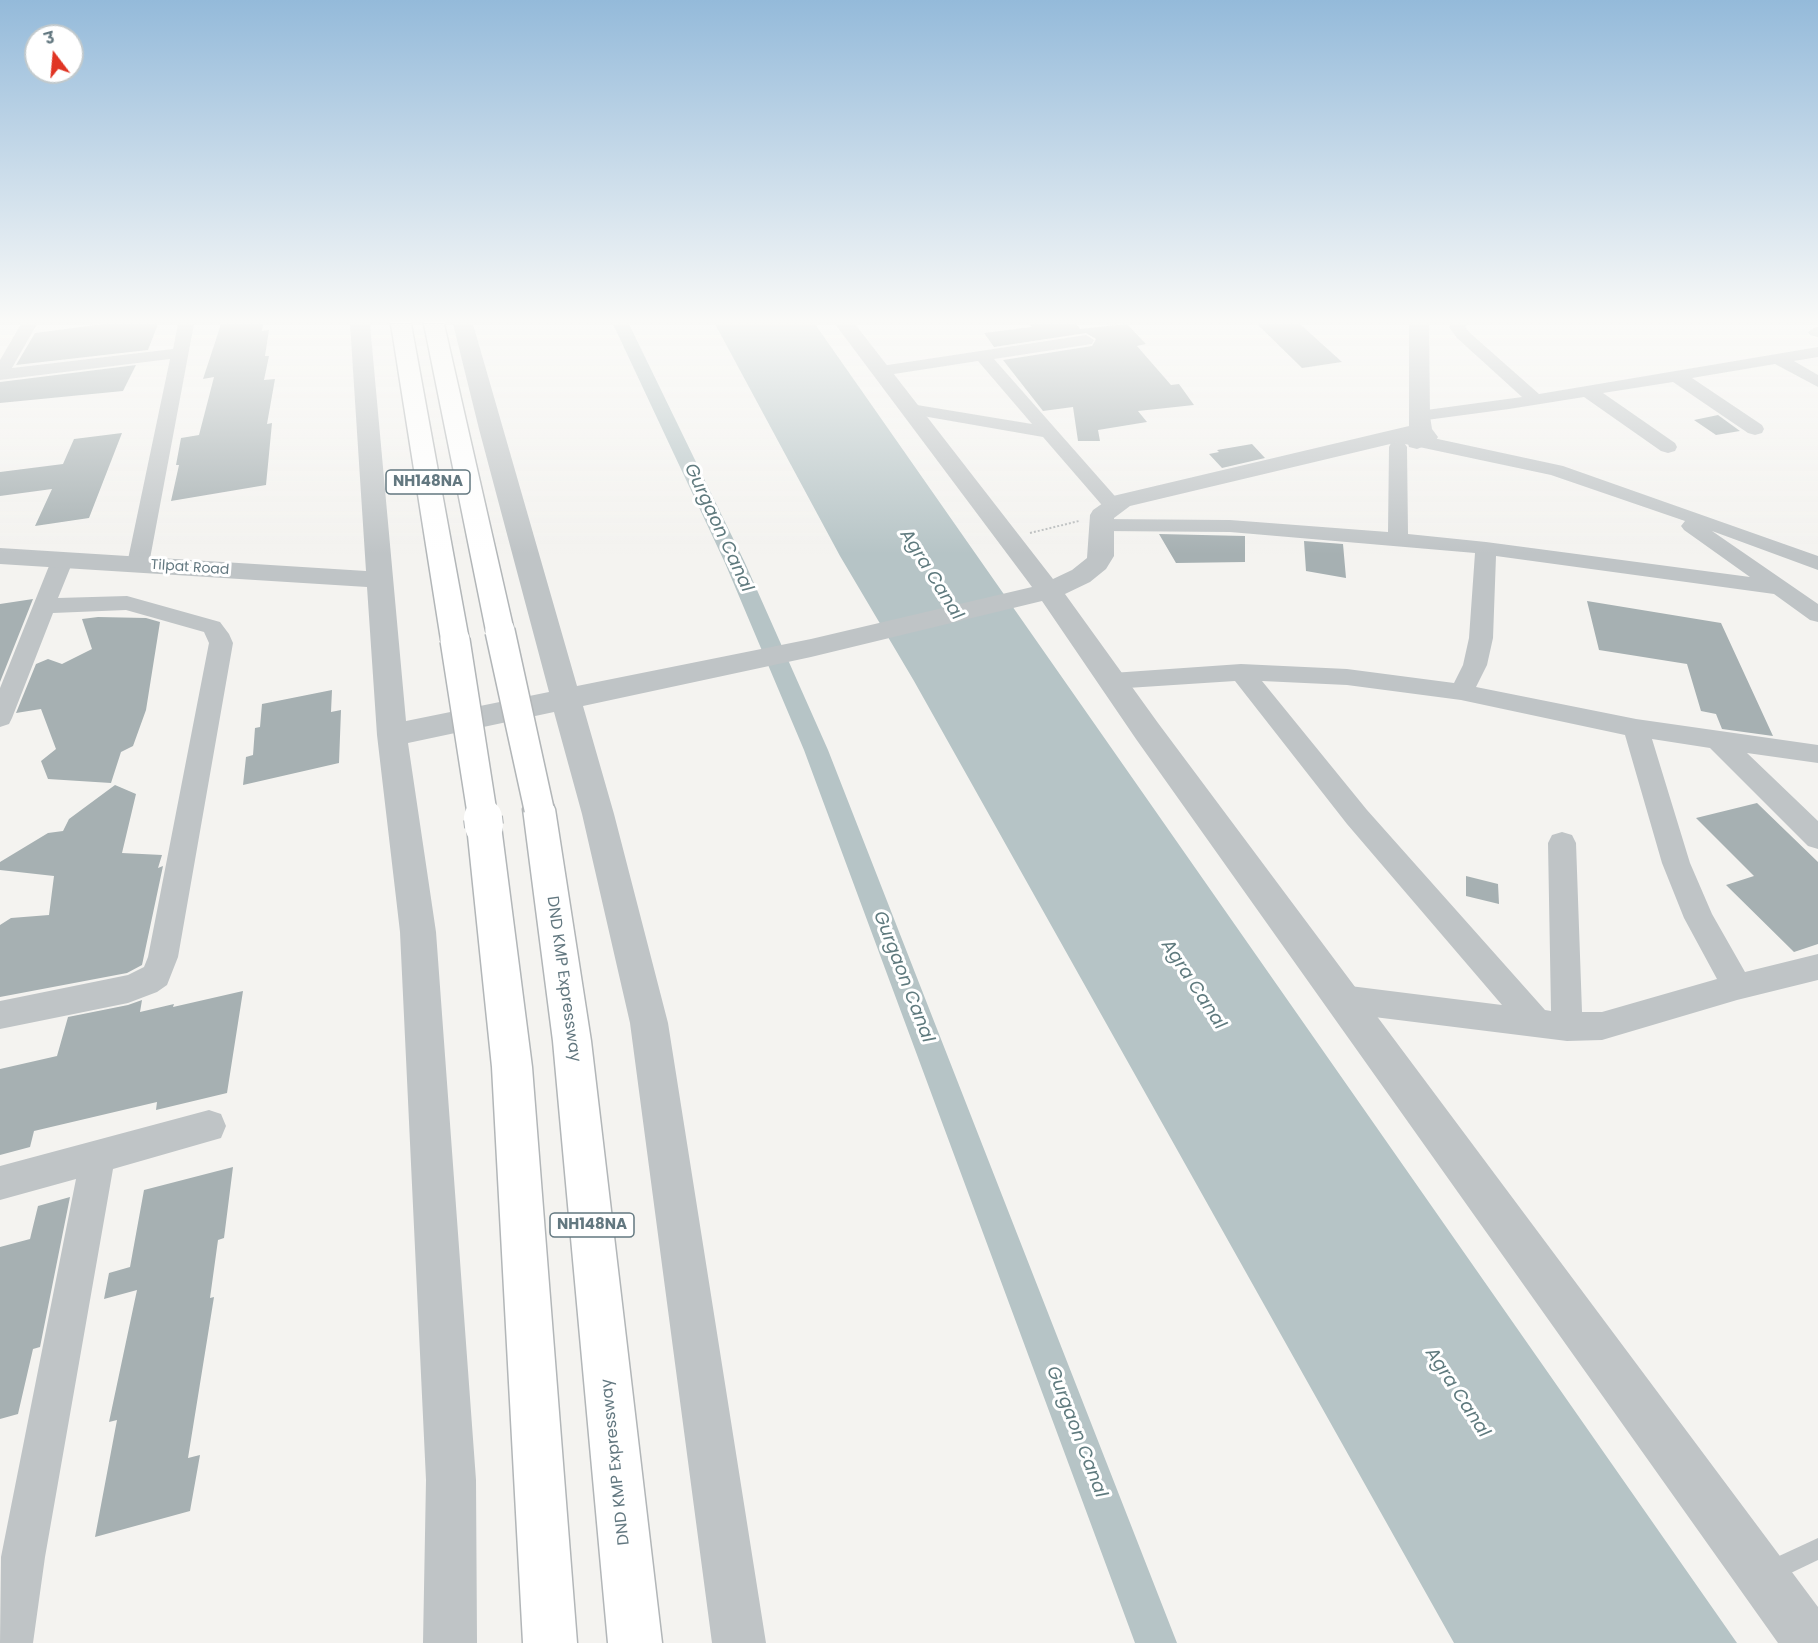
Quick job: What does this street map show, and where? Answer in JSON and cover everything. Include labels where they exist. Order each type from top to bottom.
[{"type":"highway","name":"NH148NA","points":[[414,401],[484,826],[512,1067],[550,1643]]},
{"type":"highway","name":"DND KMP Expressway","points":[[450,401],[539,809],[572,1041],[635,1643]]},
{"type":"street","points":[[138,564],[171,401]]},
{"type":"street","points":[[366,401],[392,735],[420,956],[451,1479],[450,1643]]},
{"type":"street","points":[[484,401],[598,814],[649,1023],[739,1643]]},
{"type":"street","points":[[905,401],[1008,538],[1035,595],[1112,681],[1811,1643]]},
{"type":"street","points":[[392,735],[811,648],[1035,595],[1081,576],[1097,563],[1101,556],[1107,514],[1020,401]]},
{"type":"street","points":[[1398,539],[1414,401]]},
{"type":"street","points":[[1107,514],[1123,512],[1534,401]]},
{"type":"street","points":[[1602,401],[1668,447]]},
{"type":"street","points":[[1713,401],[1755,429]]},
{"type":"street","points":[[911,409],[1046,432]]},
{"type":"street","points":[[1412,434],[1556,470],[1678,507],[1818,554]]},
{"type":"street","points":[[1678,507],[1818,563]]},
{"type":"street","points":[[1678,507],[1684,521],[1818,615]]},
{"type":"street","points":[[1107,514],[1486,548],[1777,588]]},
{"type":"street","points":[[1461,692],[1475,665],[1481,638],[1486,548]]},
{"type":"street","name":"Tilpat Road","points":[[0,556],[380,580]]},
{"type":"street","points":[[0,718],[62,561]]},
{"type":"street","points":[[0,1015],[128,989],[156,976],[163,957],[221,643],[212,627],[127,603],[44,606]]},
{"type":"street","points":[[1112,681],[1241,672],[1347,677],[1461,692],[1636,728],[1818,754]]},
{"type":"street","points":[[1241,672],[1357,817],[1536,1022]]},
{"type":"street","points":[[1636,728],[1676,863],[1699,918],[1737,987]]},
{"type":"street","points":[[1718,740],[1818,837]]},
{"type":"street","points":[[1563,843],[1568,1027]]},
{"type":"street","points":[[1342,999],[1568,1027],[1602,1026],[1737,987],[1818,967]]},
{"type":"street","points":[[0,1183],[209,1126]]},
{"type":"street","points":[[11,1643],[11,1560],[98,1156]]},
{"type":"lane","points":[[1762,1576],[1818,1550]]},
{"type":"path","points":[[1008,538],[1107,514]]},
{"type":"water","name":"Agra Canal","points":[[756,401],[869,401],[1737,1643],[1454,1643],[914,681],[840,556]]},
{"type":"building","points":[[0,401],[24,401],[0,403]]},
{"type":"building","points":[[208,401],[271,401],[267,424],[272,423],[266,485],[171,501],[179,465],[176,465],[181,438],[199,435]]},
{"type":"building","points":[[1035,401],[1191,401],[1194,405],[1138,411],[1147,422],[1098,430],[1100,441],[1078,441],[1073,407],[1043,411]]},
{"type":"building","points":[[1718,415],[1740,431],[1716,435],[1694,420]]},
{"type":"building","points":[[122,433],[89,518],[35,526],[52,489],[0,496],[0,472],[63,464],[74,439]]},
{"type":"building","points":[[1252,444],[1265,458],[1222,468],[1209,454],[1219,452],[1217,450]]},
{"type":"building","points":[[1159,534],[1245,536],[1245,562],[1176,563]]},
{"type":"building","points":[[1304,541],[1343,544],[1346,578],[1306,571]]},
{"type":"building","points":[[33,599],[0,682],[0,604]]},
{"type":"building","points":[[1587,601],[1721,623],[1773,736],[1722,729],[1716,714],[1701,711],[1687,664],[1599,650]]},
{"type":"building","points":[[146,618],[160,622],[146,710],[133,746],[121,752],[111,783],[48,779],[41,761],[56,749],[41,709],[16,713],[36,664],[48,659],[62,664],[92,649],[82,619]]},
{"type":"building","points":[[332,690],[331,712],[341,710],[339,763],[243,785],[246,757],[253,755],[255,728],[260,727],[262,704]]},
{"type":"building","points":[[115,785],[136,794],[122,853],[162,855],[158,868],[163,866],[142,965],[127,973],[0,997],[0,925],[11,918],[49,915],[54,876],[0,870],[0,862],[48,833],[63,831],[69,819]]},
{"type":"building","points":[[1757,803],[1818,862],[1818,944],[1794,952],[1726,885],[1754,876],[1696,818]]},
{"type":"building","points":[[1466,876],[1498,884],[1499,904],[1466,896]]},
{"type":"building","points":[[243,991],[227,1093],[156,1110],[157,1102],[34,1131],[30,1147],[0,1155],[0,1069],[57,1056],[68,1017],[142,1000],[140,1012]]},
{"type":"building","points":[[233,1167],[224,1238],[218,1240],[210,1298],[214,1297],[188,1458],[200,1455],[190,1511],[95,1537],[117,1420],[109,1422],[137,1290],[104,1299],[109,1273],[130,1267],[144,1190]]},
{"type":"building","points":[[70,1197],[40,1347],[33,1349],[18,1414],[0,1419],[0,1247],[30,1239],[38,1206]]},
{"type":"waterway","name":"Gurgaon Canal","points":[[658,401],[735,563],[816,750],[1156,1643]]}]
